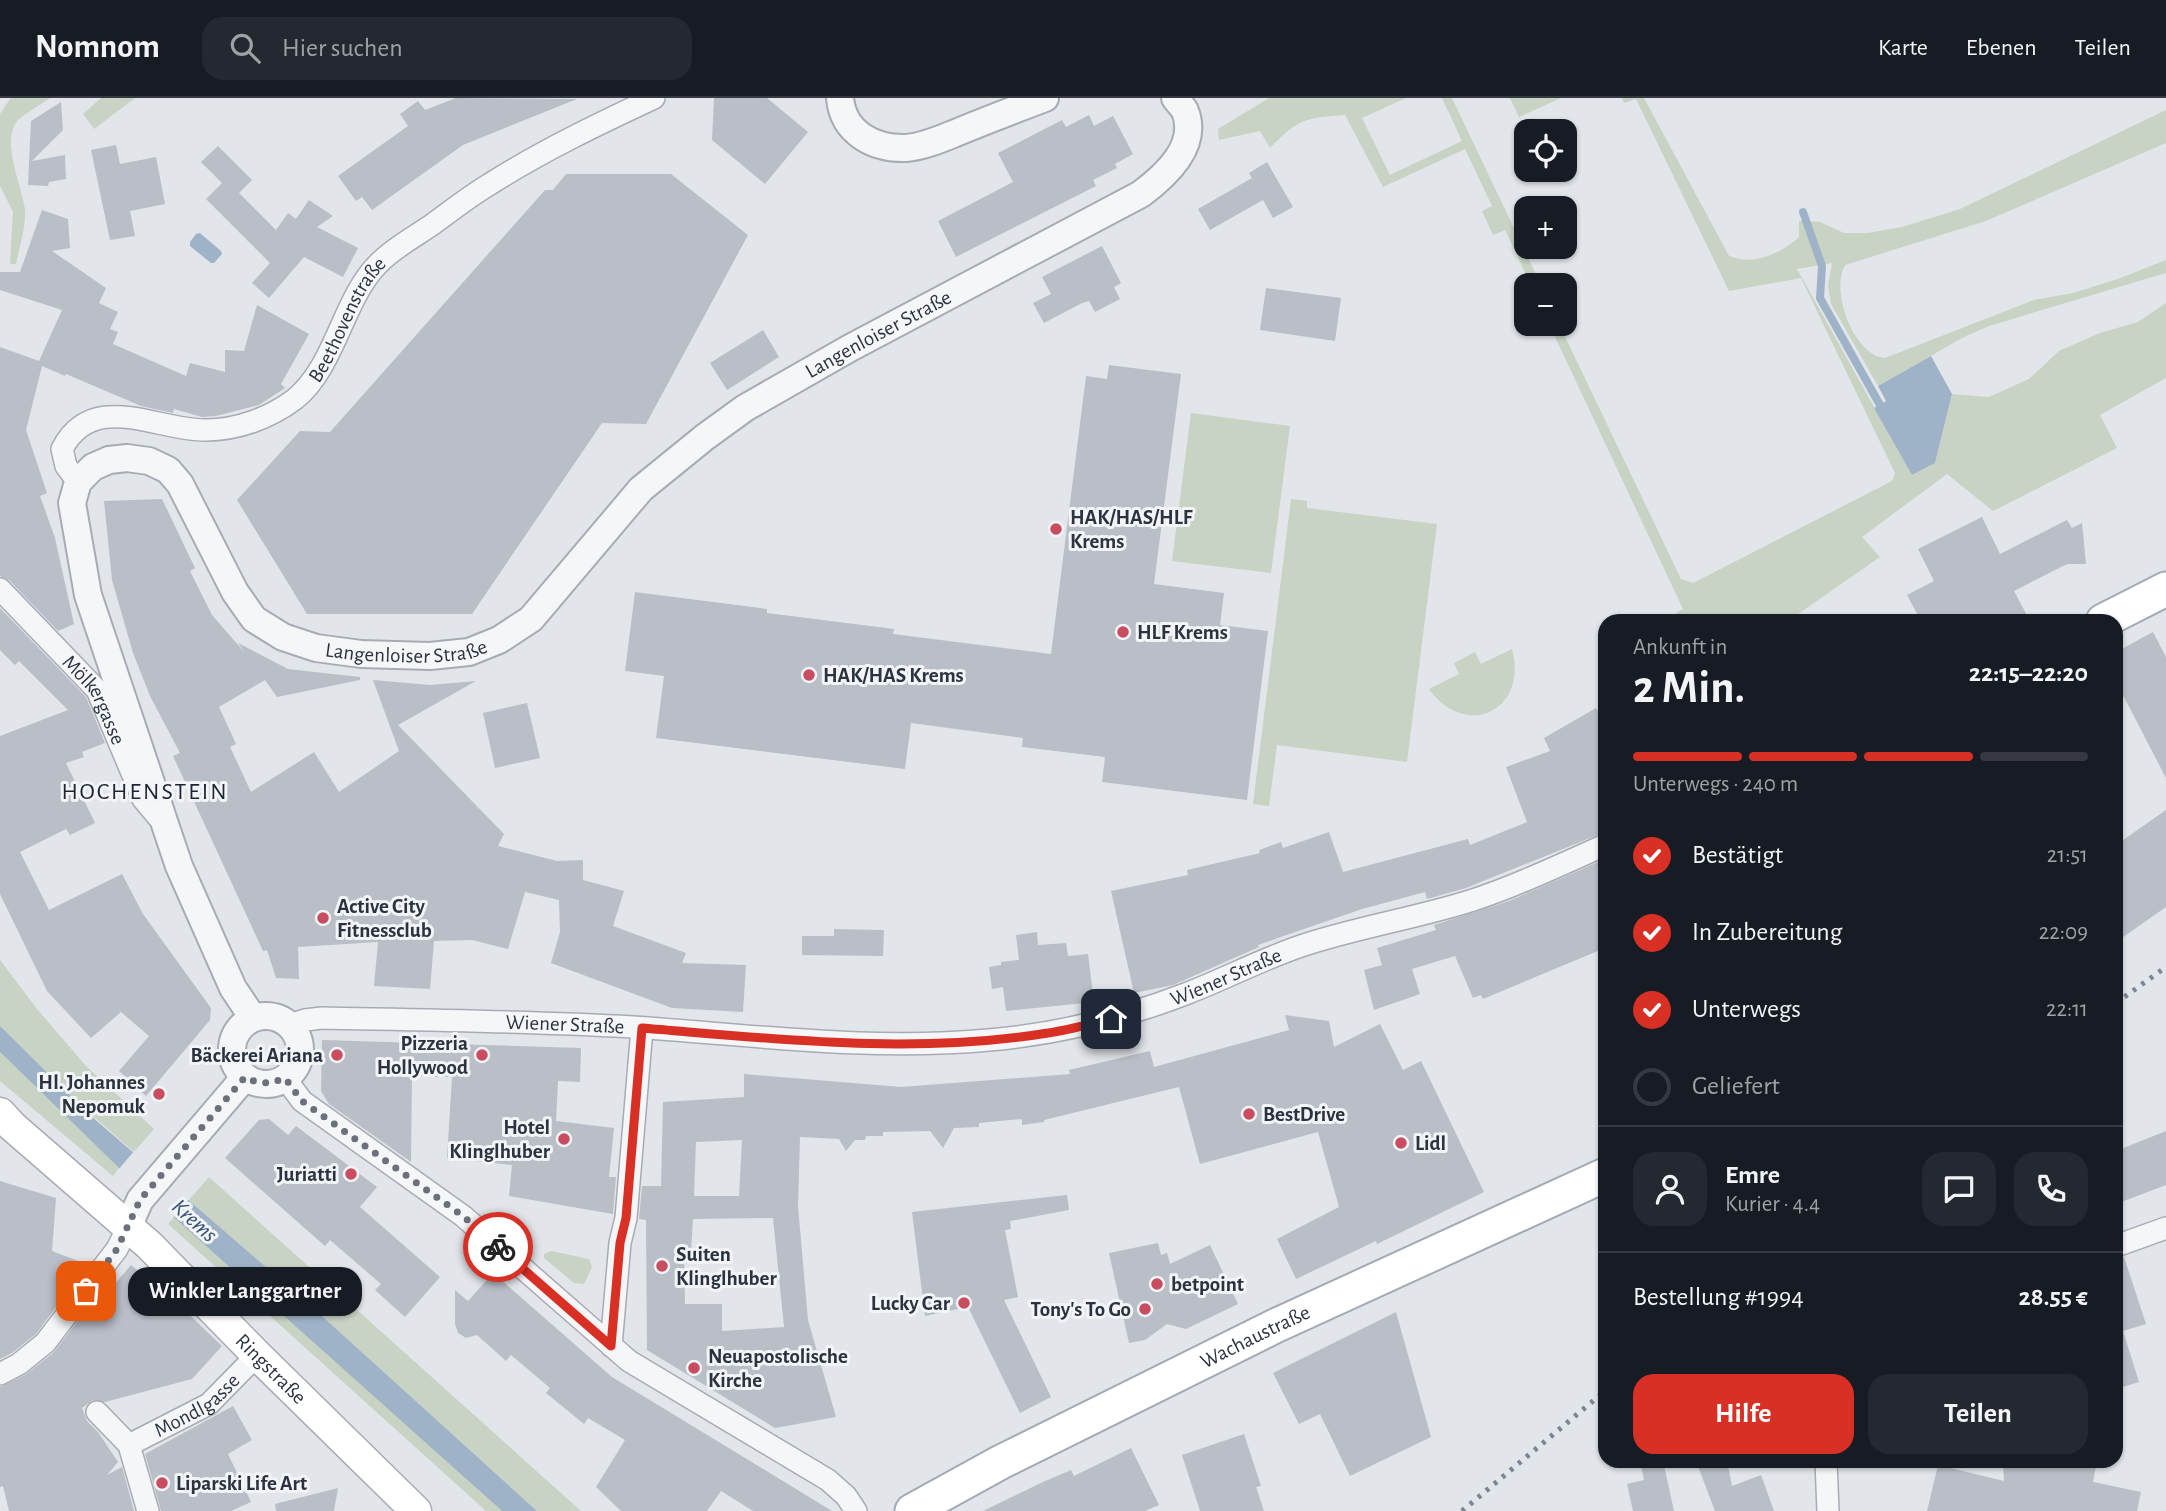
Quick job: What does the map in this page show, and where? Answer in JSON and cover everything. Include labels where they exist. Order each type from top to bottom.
[{"type":"main road","points":[[2117,614],[2166,589]]},
{"type":"main road","name":"Ringstraße","points":[[4,1125],[149,1245],[257,1356],[416,1511]]},
{"type":"main road","name":"Wachaustraße","points":[[912,1511],[1024,1450],[1275,1326],[1598,1178]]},
{"type":"street","name":"Beethovenstraße","points":[[78,482],[66,466],[62,449],[70,434],[86,423],[110,417],[140,417],[176,428],[205,430],[237,427],[296,398],[314,376],[340,332],[364,282],[378,263],[489,184],[559,144],[654,98]]},
{"type":"street","points":[[840,98],[840,105],[852,129],[875,145],[908,148],[1045,98]]},
{"type":"street","name":"Langenloiser Straße","points":[[78,482],[93,467],[109,460],[127,457],[149,461],[168,470],[180,484],[235,592],[254,618],[283,637],[316,648],[361,654],[430,656],[469,652],[499,640],[531,618],[641,489],[705,436],[745,408],[850,348],[1141,194],[1166,175],[1181,153],[1188,133],[1185,111],[1175,98]]},
{"type":"street","points":[[78,482],[72,503],[88,595],[179,866],[233,988],[253,1018],[243,1024],[234,1037],[232,1049],[233,1060],[245,1077],[262,1084],[274,1083],[294,1070],[300,1048],[297,1035],[290,1025]]},
{"type":"street","name":"Mölkergasse","points":[[0,589],[97,690],[143,799],[166,827]]},
{"type":"street","name":"Wiener Straße","points":[[253,1018],[269,1016],[282,1019],[290,1025],[322,1018],[642,1028],[828,1042],[939,1044],[1049,1033],[1111,1019],[1190,992],[1301,946],[1338,934],[1468,902],[1598,848]]},
{"type":"street","points":[[611,1346],[620,1243],[626,1218],[642,1028]]},
{"type":"street","points":[[0,1374],[19,1364],[45,1343],[117,1249],[140,1200],[245,1077]]},
{"type":"street","points":[[285,1078],[302,1101],[463,1216],[629,1362],[828,1480],[846,1496],[856,1511]]},
{"type":"street","points":[[2123,1243],[2166,1228]]},
{"type":"street","name":"Mondlgasse","points":[[129,1445],[209,1404],[257,1356]]},
{"type":"street","points":[[97,1412],[129,1445],[148,1511]]},
{"type":"street","points":[[1826,1468],[1828,1511]]},
{"type":"green space","points":[[11,98],[50,98],[18,120],[13,129],[12,151],[25,210],[16,264],[10,264],[13,212],[0,186],[0,114]]},
{"type":"green space","points":[[101,98],[135,98],[94,129],[83,114]]},
{"type":"green space","points":[[1269,98],[1406,98],[1362,118],[1390,175],[1462,141],[1442,98],[1452,98],[1514,228],[1514,249],[1505,230],[1493,235],[1482,211],[1492,206],[1465,149],[1383,187],[1345,115],[1320,117],[1303,122],[1288,131],[1270,148],[1260,131],[1219,140],[1218,129]]},
{"type":"green space","points":[[1510,98],[1561,98],[1519,117]]},
{"type":"green space","points":[[1622,98],[1644,98],[1729,256],[1748,260],[1766,257],[1792,243],[1799,237],[1799,221],[1820,222],[1844,233],[1868,233],[1902,227],[1960,209],[2166,110],[2166,143],[1986,221],[1845,265],[1840,286],[1844,311],[1855,335],[1872,353],[1885,358],[2034,300],[2073,293],[2166,260],[2166,273],[1989,326],[1962,338],[1878,386],[1831,304],[1828,285],[1832,263],[1797,269],[1912,475],[1935,463],[1952,394],[1989,397],[2029,379],[2059,351],[2100,333],[2138,322],[2166,303],[2166,378],[2100,415],[2117,448],[1993,511],[1947,474],[1862,537],[1880,557],[1798,614],[1674,614],[1683,609],[1555,336],[1565,336],[1681,579],[1693,583],[1892,481],[1895,473],[1801,278],[1729,291],[1636,99],[1624,103]]},
{"type":"green space","points":[[1519,259],[1529,259],[1535,273],[1525,273]]},
{"type":"green space","points":[[1191,413],[1290,426],[1271,573],[1172,561]]},
{"type":"green space","points":[[1291,499],[1307,501],[1307,508],[1437,524],[1407,762],[1277,745],[1269,806],[1253,804]]},
{"type":"green space","points":[[1512,649],[1515,670],[1511,688],[1503,702],[1491,711],[1476,715],[1460,713],[1444,705],[1429,689],[1459,674],[1454,663],[1475,652],[1481,664]]},
{"type":"green space","points":[[0,960],[37,1009],[86,1066],[154,1129],[134,1152],[55,1083],[0,1026]]},
{"type":"green space","points":[[0,1052],[119,1168],[113,1176],[0,1081]]},
{"type":"green space","points":[[209,1177],[581,1511],[537,1511],[311,1306],[188,1201]]},
{"type":"green space","points":[[175,1216],[502,1511],[486,1511],[168,1224]]},
{"type":"green space","points":[[551,1251],[589,1259],[592,1267],[584,1284],[574,1283],[544,1258],[544,1254]]},
{"type":"water","points":[[200,233],[221,251],[222,254],[214,263],[190,246],[196,234]]},
{"type":"water","points":[[1931,356],[1952,394],[1935,463],[1912,475],[1874,408],[1886,401],[1878,386]]},
{"type":"water","name":"Krems","points":[[0,1026],[91,1116],[311,1306],[537,1511],[502,1511],[119,1168],[0,1052]]},
{"type":"pier","points":[[136,1149],[190,1198],[172,1219],[117,1171]]},
{"type":"building","points":[[456,98],[577,99],[463,145],[372,210],[362,197],[356,201],[338,176],[408,126],[400,114],[418,101],[425,110]]},
{"type":"building","points":[[714,98],[767,98],[808,132],[765,184],[712,140]]},
{"type":"building","points":[[61,102],[63,130],[32,161],[65,155],[66,179],[49,182],[48,186],[28,185],[31,121]]},
{"type":"building","points":[[1089,115],[1094,126],[1113,116],[1133,154],[1115,164],[1117,168],[1093,180],[1096,186],[956,257],[938,221],[1013,182],[998,153],[1062,120],[1066,127]]},
{"type":"building","points":[[116,145],[120,164],[156,157],[165,204],[130,211],[135,236],[110,240],[91,150]]},
{"type":"building","points":[[218,146],[252,180],[239,193],[276,230],[288,213],[296,219],[309,200],[333,216],[317,227],[358,248],[343,277],[304,257],[269,298],[252,283],[270,263],[206,199],[222,183],[201,162]]},
{"type":"building","points":[[1267,162],[1293,207],[1273,218],[1263,200],[1210,230],[1198,209],[1252,178],[1249,173]]},
{"type":"building","points":[[566,174],[671,174],[748,235],[646,424],[602,423],[472,614],[307,614],[237,500],[300,431],[330,432],[545,190],[553,190]]},
{"type":"building","points":[[42,210],[68,219],[70,248],[52,251],[106,288],[99,303],[118,312],[110,329],[118,332],[113,344],[186,376],[190,363],[225,372],[225,350],[244,351],[257,305],[309,334],[281,384],[285,388],[259,405],[216,416],[202,417],[174,409],[173,413],[141,406],[42,366],[26,430],[47,493],[40,496],[55,538],[74,624],[58,631],[9,580],[0,576],[0,347],[39,361],[62,310],[0,290],[0,272],[20,272]]},
{"type":"building","points":[[1102,246],[1121,283],[1114,287],[1120,299],[1095,312],[1089,301],[1082,303],[1044,323],[1033,303],[1051,294],[1042,277]]},
{"type":"building","points":[[1266,288],[1341,298],[1335,341],[1260,330]]},
{"type":"building","points":[[763,330],[779,357],[727,390],[710,363]]},
{"type":"building","points":[[1109,365],[1181,374],[1154,584],[1224,593],[1220,625],[1268,631],[1247,800],[1102,782],[1105,757],[1022,747],[1023,738],[911,723],[905,769],[656,738],[664,676],[625,671],[635,592],[767,609],[767,613],[894,629],[893,634],[1051,654],[1086,376],[1107,379]]},
{"type":"building","points":[[162,499],[195,568],[190,571],[212,615],[245,653],[238,643],[288,669],[360,677],[360,680],[277,697],[265,680],[219,707],[236,744],[230,747],[251,792],[314,752],[339,792],[399,751],[373,680],[430,685],[476,681],[398,725],[504,834],[498,846],[557,861],[583,860],[583,880],[624,891],[613,926],[686,953],[682,963],[746,965],[743,1012],[672,1008],[551,963],[560,932],[559,900],[525,892],[508,949],[472,940],[434,941],[430,989],[374,986],[378,942],[298,947],[299,979],[276,978],[267,950],[263,951],[173,756],[180,753],[150,696],[133,653],[112,580],[104,501]]},
{"type":"building","points":[[1982,517],[2000,554],[2067,520],[2072,528],[2082,523],[2086,564],[2067,564],[2014,591],[2026,614],[1917,614],[1907,595],[1934,581],[1918,549]]},
{"type":"building","points":[[0,608],[86,697],[105,743],[82,752],[84,757],[66,763],[95,823],[70,835],[66,829],[20,852],[49,910],[122,874],[143,914],[211,1008],[210,1020],[146,1096],[119,1071],[149,1036],[121,1012],[91,1038],[47,991],[0,894],[0,736],[68,710],[19,661],[15,665],[0,650]]},
{"type":"building","points":[[2153,632],[2166,657],[2166,778],[2123,695],[2123,648]]},
{"type":"building","points":[[527,703],[540,758],[495,768],[483,713]]},
{"type":"building","points":[[1596,708],[1598,711],[1598,835],[1466,888],[1427,899],[1425,892],[1362,909],[1258,945],[1259,947],[1173,985],[1134,993],[1111,891],[1188,875],[1187,870],[1260,853],[1259,850],[1281,842],[1283,848],[1329,832],[1343,872],[1468,839],[1470,845],[1527,822],[1506,767],[1550,751],[1544,738]]},
{"type":"building","points":[[2166,810],[2166,907],[2123,937],[2123,840]]},
{"type":"building","points":[[1598,862],[1598,951],[1483,999],[1481,995],[1473,998],[1455,956],[1412,969],[1420,994],[1374,1010],[1364,970],[1382,965],[1377,948],[1436,930],[1434,925],[1509,901]]},
{"type":"building","points":[[834,929],[884,930],[883,956],[802,955],[802,936],[834,936]]},
{"type":"building","points":[[1037,932],[1038,945],[1066,943],[1068,956],[1088,954],[1094,1002],[1006,1011],[1003,987],[992,989],[989,967],[1001,965],[1001,962],[1019,960],[1016,935]]},
{"type":"building","points":[[1285,1015],[1329,1021],[1334,1047],[1380,1024],[1403,1070],[1421,1061],[1484,1192],[1377,1244],[1376,1241],[1296,1279],[1277,1239],[1339,1207],[1318,1132],[1200,1164],[1179,1087],[1044,1122],[1022,1125],[1022,1119],[979,1123],[979,1127],[954,1128],[943,1148],[930,1131],[883,1132],[883,1136],[866,1136],[865,1140],[855,1140],[846,1151],[839,1139],[800,1137],[798,1206],[808,1320],[836,1417],[775,1428],[647,1350],[646,1220],[639,1219],[642,1186],[661,1186],[663,1102],[744,1097],[744,1074],[901,1087],[1070,1074],[1069,1070],[1150,1051],[1154,1067],[1289,1030]],"holes":[[[742,1140],[739,1196],[694,1196],[696,1142]],[[773,1218],[784,1327],[722,1331],[722,1304],[685,1304],[684,1250],[691,1251],[693,1219]]]},
{"type":"building","points":[[322,1040],[581,1048],[580,1082],[558,1081],[556,1121],[614,1128],[609,1177],[616,1177],[613,1214],[509,1196],[512,1165],[447,1158],[452,1077],[412,1076],[411,1162],[329,1104],[321,1091]]},
{"type":"building","points":[[269,1119],[288,1135],[296,1126],[377,1187],[360,1207],[440,1277],[405,1317],[375,1290],[381,1284],[330,1240],[325,1246],[225,1158],[259,1120]]},
{"type":"building","points":[[2166,1131],[2166,1185],[2123,1201],[2123,1148]]},
{"type":"building","points":[[0,1181],[56,1198],[52,1251],[78,1261],[65,1291],[67,1292],[36,1334],[0,1359]]},
{"type":"building","name":"Lucky Car","points":[[1067,1195],[1069,1210],[1010,1221],[1011,1229],[1005,1230],[1018,1297],[1004,1300],[1051,1397],[1020,1413],[968,1307],[925,1316],[912,1212]]},
{"type":"building","points":[[1158,1243],[1161,1255],[1167,1253],[1170,1264],[1210,1245],[1238,1304],[1186,1329],[1167,1324],[1145,1340],[1129,1343],[1109,1253]]},
{"type":"building","points":[[2123,1257],[2146,1324],[2123,1331]]},
{"type":"building","points":[[131,1265],[172,1298],[222,1346],[192,1379],[105,1402],[93,1400],[82,1408],[87,1421],[98,1432],[118,1462],[107,1475],[122,1467],[134,1511],[9,1511],[3,1486],[0,1487],[0,1387],[25,1375],[53,1353],[91,1304],[96,1306]]},
{"type":"building","points":[[493,1273],[612,1377],[832,1511],[753,1511],[721,1491],[707,1511],[621,1511],[596,1487],[625,1440],[588,1418],[584,1424],[546,1393],[550,1388],[511,1355],[506,1361],[477,1335],[466,1338],[458,1333],[455,1324],[455,1290],[468,1301]]},
{"type":"building","points":[[1396,1312],[1431,1437],[1350,1476],[1320,1414],[1299,1424],[1273,1373]]},
{"type":"building","points":[[2123,1331],[2139,1382],[2123,1387]]},
{"type":"building","points":[[233,1406],[252,1440],[228,1454],[251,1502],[231,1511],[161,1511],[145,1454]]},
{"type":"building","points":[[1244,1434],[1261,1486],[1256,1487],[1264,1511],[1200,1511],[1182,1455]]},
{"type":"building","points":[[1131,1448],[1159,1505],[1145,1511],[983,1511],[1071,1470],[1074,1476]]},
{"type":"building","points":[[1641,1468],[1665,1468],[1674,1511],[1633,1511],[1627,1484],[1644,1480]]},
{"type":"building","points":[[1699,1468],[1728,1468],[1732,1486],[1761,1475],[1774,1511],[1715,1511]]},
{"type":"building","points":[[1937,1468],[1950,1468],[2004,1481],[2003,1468],[2096,1468],[2093,1482],[2141,1492],[2137,1511],[1927,1511]]},
{"type":"building","points":[[338,1488],[334,1511],[276,1511],[275,1504]]},
{"type":"waterway","points":[[1803,212],[1822,266],[1820,298],[1880,405]]},
{"type":"railway","points":[[2123,998],[2166,967]]},
{"type":"railway","points":[[1462,1511],[1598,1397]]},
{"type":"way so far","points":[[86,1291],[117,1249],[140,1200],[245,1077],[262,1084],[285,1078],[302,1101],[463,1216],[498,1247]]},
{"type":"place","name":"HAK/HAS/HLF Krems","points":[[1056,529]]},
{"type":"place","name":"HLF Krems","points":[[1123,632]]},
{"type":"place","name":"HAK/HAS Krems","points":[[809,675]]},
{"type":"place","name":"Active City Fitnessclub","points":[[323,918]]},
{"type":"place","name":"Bäckerei Ariana","points":[[337,1055]]},
{"type":"place","name":"Pizzeria Hollywood","points":[[482,1055]]},
{"type":"place","name":"Hl. Johannes Nepomuk","points":[[159,1094]]},
{"type":"place","name":"BestDrive","points":[[1249,1114]]},
{"type":"place","name":"Hotel Klinglhuber","points":[[564,1139]]},
{"type":"place","name":"Lidl","points":[[1401,1143]]},
{"type":"place","name":"Juriatti","points":[[351,1174]]},
{"type":"place","name":"Suiten Klinglhuber","points":[[662,1266]]},
{"type":"place","name":"betpoint","points":[[1157,1284]]},
{"type":"place","name":"Winkler Langgartner","points":[[86,1291]]},
{"type":"place","name":"Lucky Car","points":[[964,1303]]},
{"type":"place","name":"Tony's To Go","points":[[1145,1309]]},
{"type":"place","name":"Neuapostolische Kirche","points":[[694,1368]]},
{"type":"place","name":"Liparski Life Art","points":[[162,1483]]},
{"type":"district","name":"HOCHENSTEIN","points":[[145,792]]},
{"type":"route","points":[[498,1247],[611,1346],[620,1243],[626,1218],[642,1028],[828,1042],[939,1044],[1049,1033],[1111,1019]]}]
